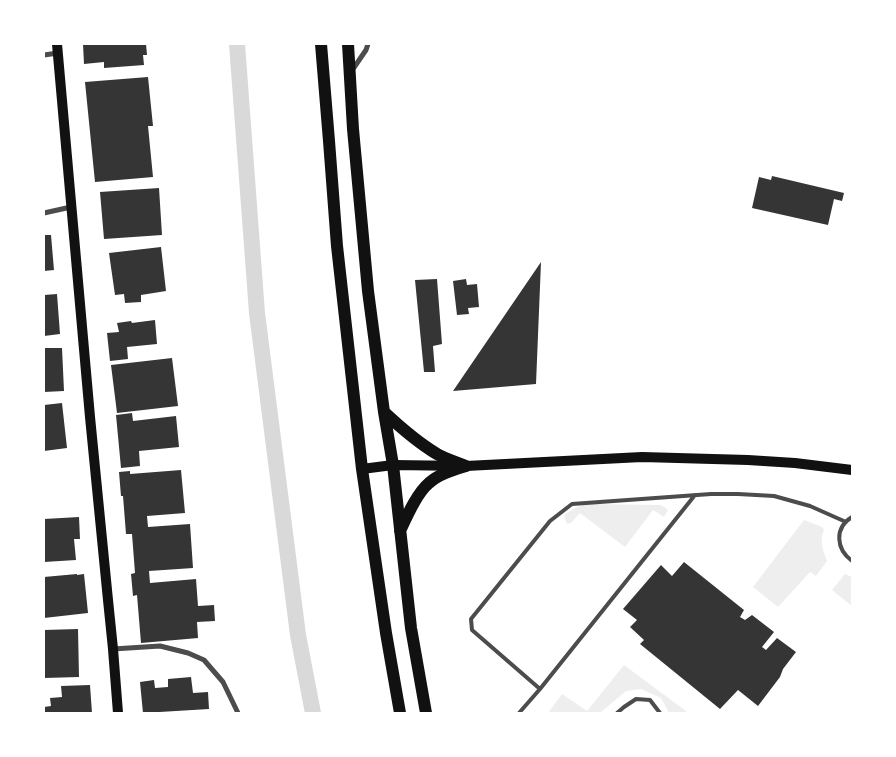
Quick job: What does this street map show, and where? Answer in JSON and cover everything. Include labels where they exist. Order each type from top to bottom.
[{"type":"main road","points":[[321,44],[336,246],[362,469],[386,633],[400,713]]},
{"type":"main road","points":[[348,44],[353,129],[368,291],[393,465],[412,628],[426,713]]},
{"type":"main road","points":[[58,48],[118,713]]},
{"type":"main road","points":[[384,412],[423,445],[438,454],[466,466]]},
{"type":"main road","points":[[362,469],[393,465],[466,466],[642,457],[748,460],[852,470]]},
{"type":"main road","points":[[400,531],[416,500],[428,483],[443,474],[466,466]]},
{"type":"street","points":[[350,74],[368,44]]},
{"type":"street","points":[[44,55],[58,48]]},
{"type":"street","points":[[44,213],[72,207]]},
{"type":"street","points":[[113,649],[160,646],[188,653],[204,660],[223,682],[238,713]]},
{"type":"lane","points":[[540,689],[472,630],[471,619],[550,521],[572,504],[696,495],[738,494],[774,496],[810,506],[846,522]]},
{"type":"lane","points":[[519,713],[696,495]]},
{"type":"lane","points":[[852,516],[840,531],[839,539],[845,555],[852,561]]},
{"type":"lane","points":[[617,713],[636,698],[650,700],[660,713]]},
{"type":"shaded area","points":[[586,504],[661,505],[668,510],[664,517],[653,510],[625,547],[580,513],[571,523],[567,524],[564,515]]},
{"type":"shaded area","points":[[804,520],[822,527],[824,530],[822,542],[827,561],[816,576],[810,572],[778,607],[753,587]]},
{"type":"shaded area","points":[[845,574],[852,577],[852,606],[832,590]]},
{"type":"shaded area","points":[[624,665],[686,711],[685,713],[669,713],[661,698],[641,689],[626,691],[600,713],[548,713],[562,694],[587,711]]},
{"type":"building","points":[[83,44],[146,44],[147,55],[143,55],[144,65],[104,68],[104,62],[84,64]]},
{"type":"building","points":[[148,77],[153,126],[148,126],[153,177],[95,182],[85,82]]},
{"type":"building","points":[[772,176],[844,193],[842,201],[834,199],[828,225],[752,208],[759,177],[771,180]]},
{"type":"building","points":[[159,188],[162,235],[104,239],[100,192]]},
{"type":"building","points":[[44,235],[51,235],[54,270],[44,271]]},
{"type":"building","points":[[161,247],[166,291],[141,295],[141,302],[125,303],[124,294],[115,295],[109,253]]},
{"type":"building","points":[[541,262],[536,384],[453,391]]},
{"type":"building","points":[[437,279],[442,344],[433,346],[435,372],[424,372],[415,280]]},
{"type":"building","points":[[466,279],[467,285],[477,284],[479,307],[468,308],[469,314],[457,315],[453,281]]},
{"type":"building","points":[[57,294],[60,334],[44,336],[44,295]]},
{"type":"building","points":[[155,320],[157,344],[127,347],[128,359],[110,361],[107,333],[119,332],[117,323]]},
{"type":"building","points":[[44,348],[62,348],[64,391],[44,392]]},
{"type":"building","points":[[172,358],[178,406],[117,413],[111,365]]},
{"type":"building","points":[[62,403],[67,448],[44,451],[44,405]]},
{"type":"building","points":[[132,413],[133,421],[176,416],[179,447],[139,451],[140,466],[121,468],[116,415]]},
{"type":"building","points":[[181,470],[185,513],[147,516],[148,527],[190,524],[193,568],[149,571],[150,583],[196,579],[198,606],[214,605],[215,621],[197,622],[198,638],[141,643],[137,595],[133,596],[131,574],[135,573],[132,534],[126,534],[119,472],[130,471],[130,474]]},
{"type":"building","points":[[79,517],[80,539],[74,539],[76,560],[44,562],[44,519]]},
{"type":"building","points":[[684,562],[744,610],[740,617],[745,620],[752,615],[774,632],[762,647],[766,650],[777,638],[796,652],[758,706],[738,690],[720,709],[640,644],[644,640],[630,627],[637,620],[623,609],[661,565],[672,576]]},
{"type":"building","points":[[84,574],[88,613],[44,618],[44,577]]},
{"type":"building","points":[[78,629],[79,677],[44,678],[44,630]]},
{"type":"building","points":[[191,677],[193,693],[208,692],[209,709],[143,713],[140,682],[154,680],[155,688],[168,687],[168,679]]},
{"type":"building","points":[[90,685],[92,713],[44,713],[44,707],[51,706],[50,698],[62,697],[61,686]]},
{"type":"waterway","points":[[237,44],[257,313],[298,635],[313,713]]}]
